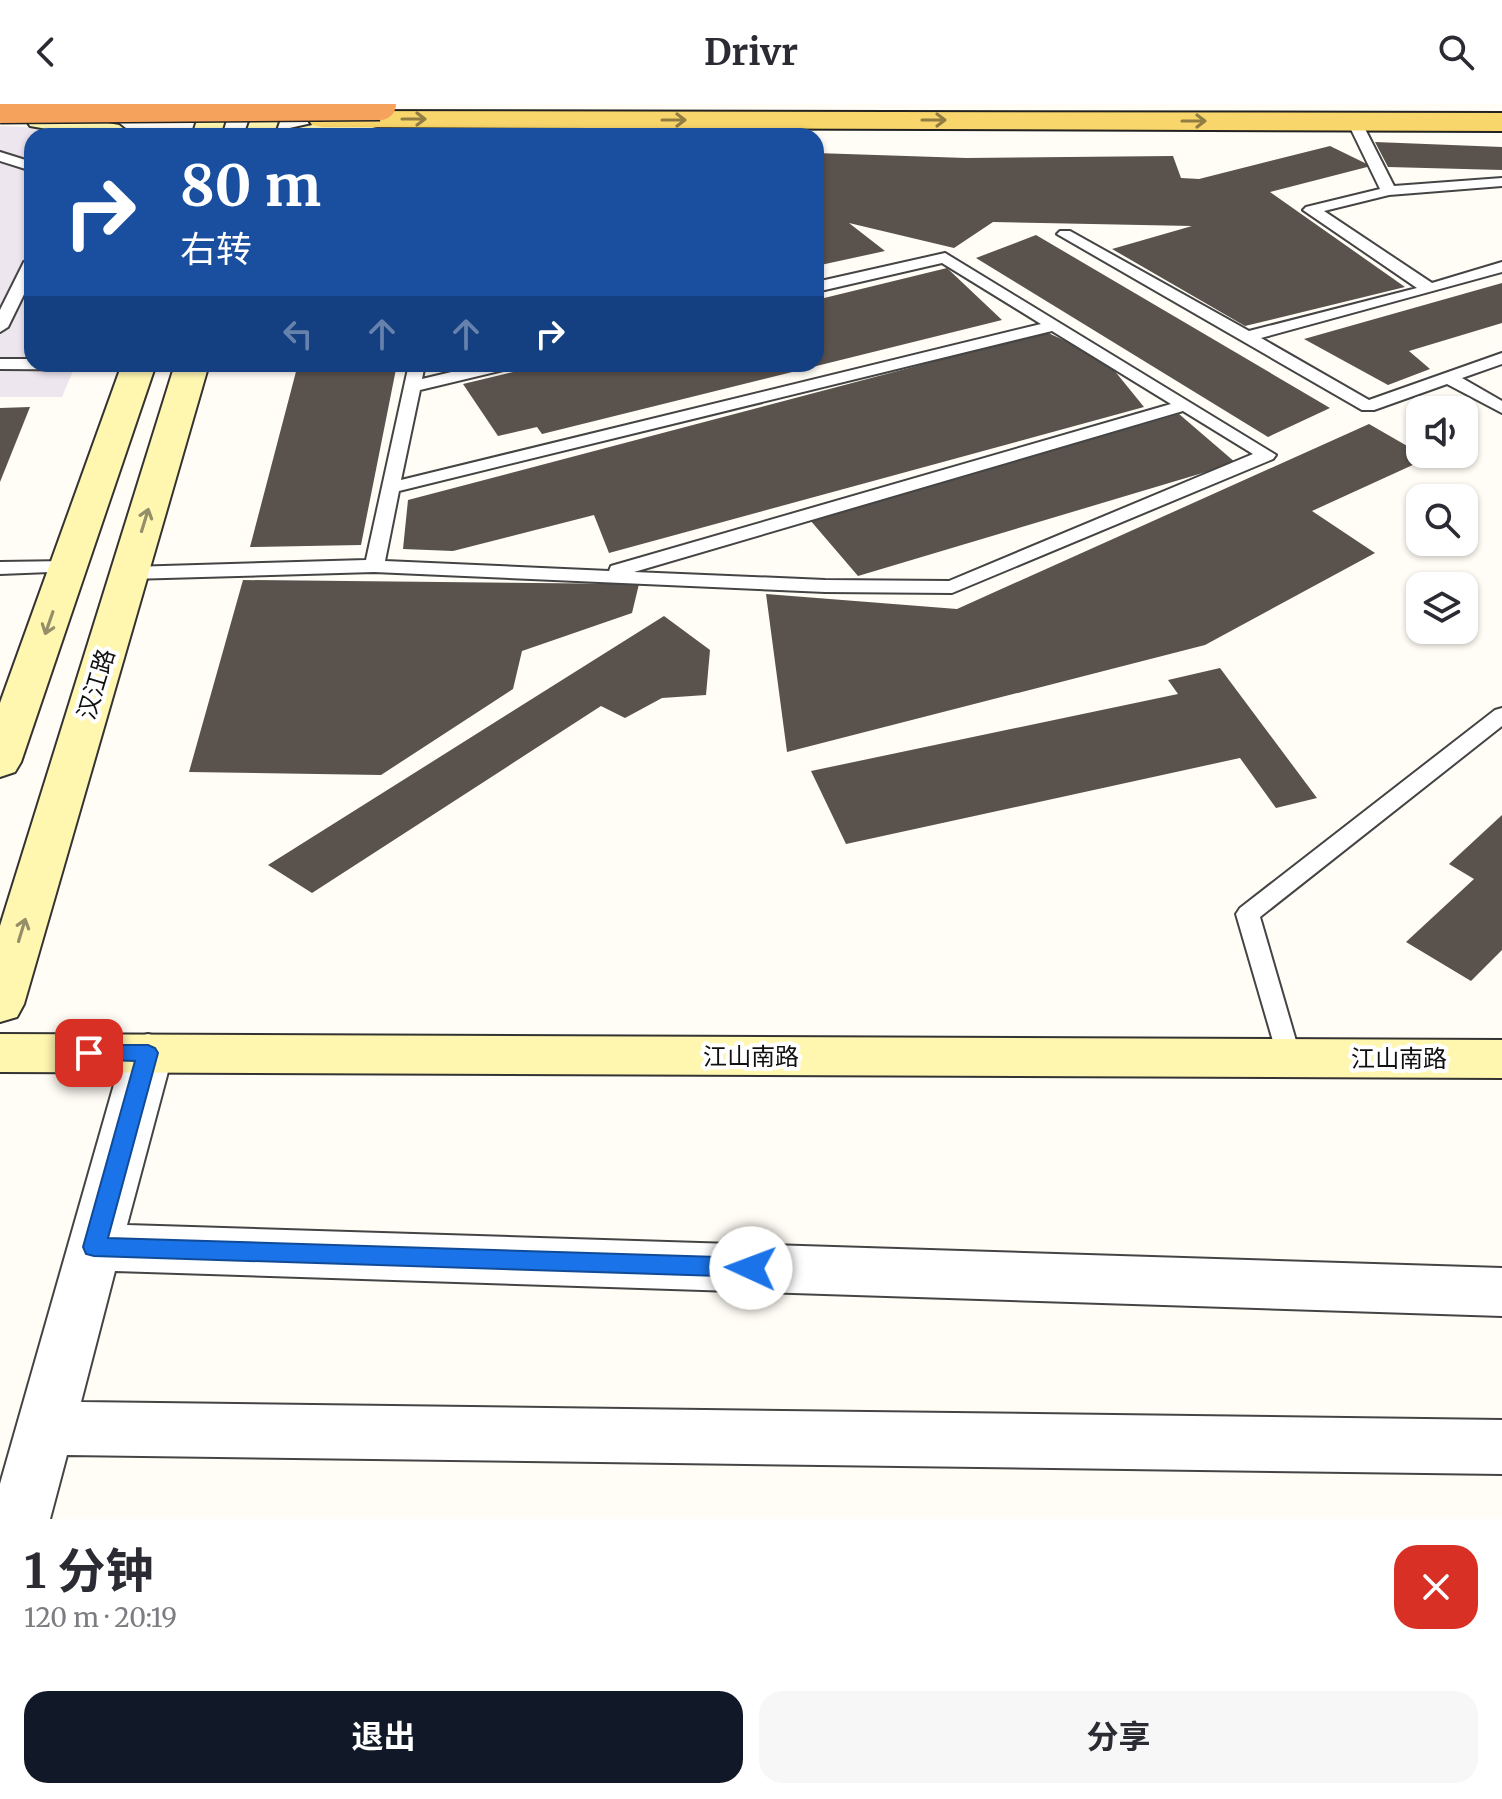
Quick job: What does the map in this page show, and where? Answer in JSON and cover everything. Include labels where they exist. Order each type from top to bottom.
[{"type":"highway","points":[[0,107],[377,112]]},
{"type":"main road","points":[[326,128],[377,112]]},
{"type":"main road","points":[[0,121],[264,119],[377,112],[1502,122]]},
{"type":"main road","points":[[40,120],[90,128]]},
{"type":"main road","points":[[0,762],[136,372]]},
{"type":"main road","name":"汉江路","points":[[0,1004],[190,372]]},
{"type":"main road","name":"江山南路","points":[[0,1053],[1502,1059]]},
{"type":"street","points":[[20,1519],[148,1053]]},
{"type":"street","points":[[94,1247],[1502,1292]]},
{"type":"street","points":[[45,1428],[1502,1447]]},
{"type":"lane","points":[[1354,121],[1389,191]]},
{"type":"lane","points":[[0,156],[24,164]]},
{"type":"lane","points":[[1430,289],[1311,210],[1389,191],[1502,182]]},
{"type":"lane","points":[[1065,234],[1368,406],[1502,358]]},
{"type":"lane","points":[[130,573],[374,566],[825,586],[952,587],[1267,455],[945,258],[824,285]]},
{"type":"lane","points":[[1247,337],[1502,267]]},
{"type":"lane","points":[[0,327],[24,278]]},
{"type":"lane","points":[[390,488],[1055,325]]},
{"type":"lane","points":[[0,364],[24,364]]},
{"type":"lane","points":[[374,566],[415,372]]},
{"type":"lane","points":[[412,387],[473,372]]},
{"type":"lane","points":[[1448,377],[1502,408]]},
{"type":"lane","points":[[599,576],[1185,405]]},
{"type":"lane","points":[[0,568],[68,567]]},
{"type":"lane","points":[[1289,1058],[1248,914],[1502,715]]},
{"type":"shaded area","points":[[0,126],[54,128],[24,128],[24,372],[73,372],[62,397],[0,397]]},
{"type":"building","points":[[1375,142],[1502,147],[1502,170],[1388,167]]},
{"type":"building","points":[[1330,146],[1371,166],[1270,192],[1405,287],[1245,326],[1112,249],[1192,226],[993,222],[954,248],[849,223],[885,251],[824,264],[824,153],[966,158],[1173,156],[1181,178],[1199,179]]},
{"type":"building","points":[[1036,235],[1330,408],[1268,437],[976,258]]},
{"type":"building","points":[[947,268],[1002,320],[824,364],[824,298]]},
{"type":"building","points":[[1502,283],[1502,323],[1409,351],[1430,369],[1388,385],[1304,339]]},
{"type":"building","points":[[1046,332],[1105,359],[1144,407],[609,553],[594,515],[453,551],[403,549],[408,500]]},
{"type":"building","points":[[296,372],[395,372],[361,545],[250,547]]},
{"type":"building","points":[[513,372],[792,372],[542,434],[537,427],[498,436],[463,384]]},
{"type":"building","points":[[30,407],[0,482],[0,408]]},
{"type":"building","points":[[1179,414],[1236,463],[858,576],[810,520]]},
{"type":"building","points":[[1369,424],[1406,445],[1406,468],[1312,511],[1375,553],[1205,645],[787,752],[766,594],[957,609]]},
{"type":"building","points":[[243,580],[639,584],[632,613],[522,651],[513,689],[381,775],[189,772]]},
{"type":"building","points":[[664,616],[710,650],[706,695],[662,698],[625,718],[601,706],[312,893],[268,865]]},
{"type":"building","points":[[1220,668],[1317,798],[1276,808],[1240,758],[846,844],[811,771],[1178,694],[1168,680]]},
{"type":"building","points":[[1502,815],[1502,950],[1471,981],[1406,942],[1474,879],[1449,864]]},
{"type":"route","points":[[89,1053],[148,1053],[94,1247],[751,1268]]}]
